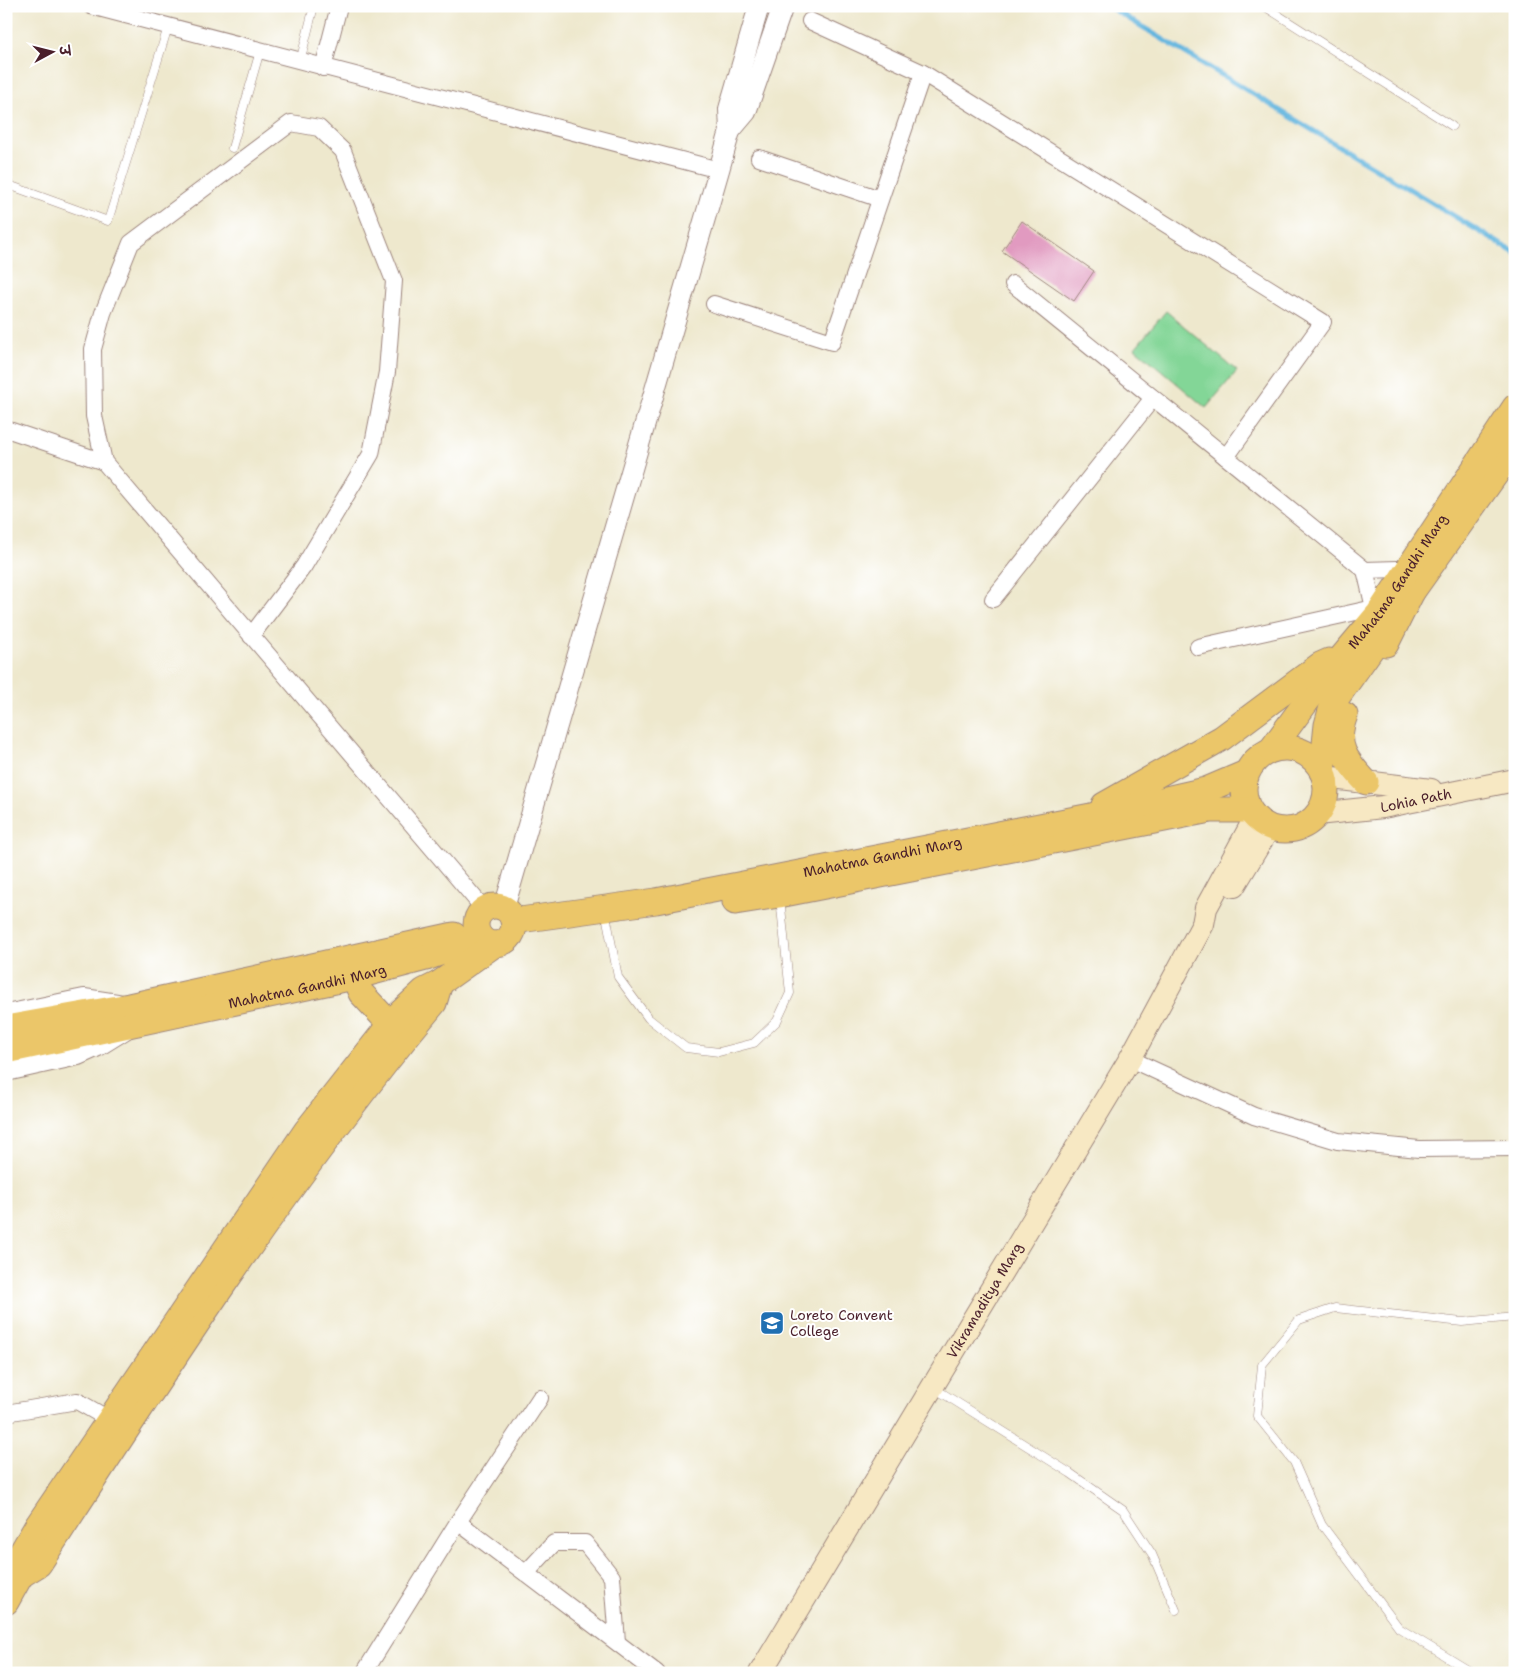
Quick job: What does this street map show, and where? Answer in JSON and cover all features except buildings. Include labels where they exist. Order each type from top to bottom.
[{"type":"main road","name":"Mahatma Gandhi Marg","points":[[1271,750],[1345,654],[1376,610],[1409,582],[1515,407]]},
{"type":"main road","points":[[1323,775],[1316,762],[1302,752],[1288,748],[1271,750],[1258,757],[1246,773],[1243,786],[1245,802],[1258,819],[1281,831],[1298,829],[1311,821],[1322,808],[1326,793],[1323,775],[1327,725],[1333,703],[1409,582],[1507,473],[1515,447]]},
{"type":"main road","points":[[1366,782],[1347,762],[1340,744],[1342,723],[1350,703],[1390,638],[1409,582]]},
{"type":"main road","points":[[1090,816],[1103,805],[1222,738],[1320,665],[1345,654]]},
{"type":"main road","name":"Mahatma Gandhi Marg","points":[[130,1016],[495,926],[656,901],[1090,816],[1206,790],[1246,773]]},
{"type":"main road","points":[[1323,775],[1447,792]]},
{"type":"main road","name":"Lohia Path","points":[[1317,814],[1383,807],[1447,792],[1515,780]]},
{"type":"main road","name":"Mahatma Gandhi Marg","points":[[130,1016],[354,976],[426,958],[495,926],[607,920],[779,895],[1210,810],[1258,819]]},
{"type":"main road","name":"Vikramaditya Marg","points":[[760,1673],[1130,1060],[1203,924],[1216,917],[1258,819]]},
{"type":"main road","points":[[6,1602],[21,1575],[39,1564],[176,1338],[306,1131],[390,1024],[424,991],[440,983],[495,926]]},
{"type":"main road","points":[[354,976],[361,993],[390,1024]]},
{"type":"main road","points":[[21,1575],[20,1554],[110,1420],[234,1268],[328,1140],[434,1003],[440,983]]},
{"type":"main road","points":[[6,1051],[88,1024],[130,1016]]},
{"type":"main road","points":[[6,1028],[88,1024]]},
{"type":"street","points":[[91,6],[719,170]]},
{"type":"street","points":[[323,68],[339,6]]},
{"type":"street","points":[[495,926],[719,170],[730,131],[729,109],[759,6]]},
{"type":"street","points":[[730,131],[746,112],[783,6]]},
{"type":"street","points":[[810,21],[923,73],[1324,322],[1226,457]]},
{"type":"street","points":[[714,304],[832,342],[923,73]]},
{"type":"street","points":[[251,636],[304,566],[371,454],[387,372],[394,281],[343,151],[319,128],[291,124],[131,243],[103,313],[93,350],[94,416],[104,462],[495,926]]},
{"type":"street","points":[[759,158],[880,199]]},
{"type":"street","points":[[1013,284],[1365,570],[1376,610],[1198,647]]},
{"type":"street","points":[[992,599],[1153,398]]},
{"type":"street","points":[[6,429],[104,462]]},
{"type":"street","points":[[1365,570],[1398,569],[1409,582]]},
{"type":"street","points":[[6,1015],[84,999],[130,1016],[98,1046],[78,1055],[6,1071]]},
{"type":"street","points":[[1130,1060],[1254,1116],[1338,1141],[1419,1149],[1515,1148]]},
{"type":"street","points":[[364,1673],[458,1522],[540,1398]]},
{"type":"street","points":[[6,1413],[77,1401],[110,1420]]},
{"type":"street","points":[[458,1522],[657,1673]]},
{"type":"street","points":[[526,1573],[554,1543],[585,1543],[612,1577],[617,1642]]},
{"type":"lane","points":[[300,62],[314,6]]},
{"type":"lane","points":[[1264,6],[1452,126]]},
{"type":"lane","points":[[6,184],[108,221],[168,27]]},
{"type":"lane","points":[[232,148],[260,51]]},
{"type":"lane","points":[[607,920],[618,977],[648,1018],[686,1048],[719,1052],[754,1043],[777,1021],[790,993],[779,895]]},
{"type":"lane","points":[[1473,1673],[1399,1628],[1322,1525],[1294,1462],[1257,1416],[1262,1365],[1298,1320],[1334,1308],[1462,1322],[1515,1317]]},
{"type":"lane","points":[[933,1387],[1123,1510],[1152,1554],[1176,1610]]},
{"type":"green space","points":[[1166,311],[1237,371],[1206,408],[1135,348]]},
{"type":"waterway","points":[[1108,6],[1515,253]]},
{"type":"place","name":"Loreto Convent College","points":[[772,1323]]}]
